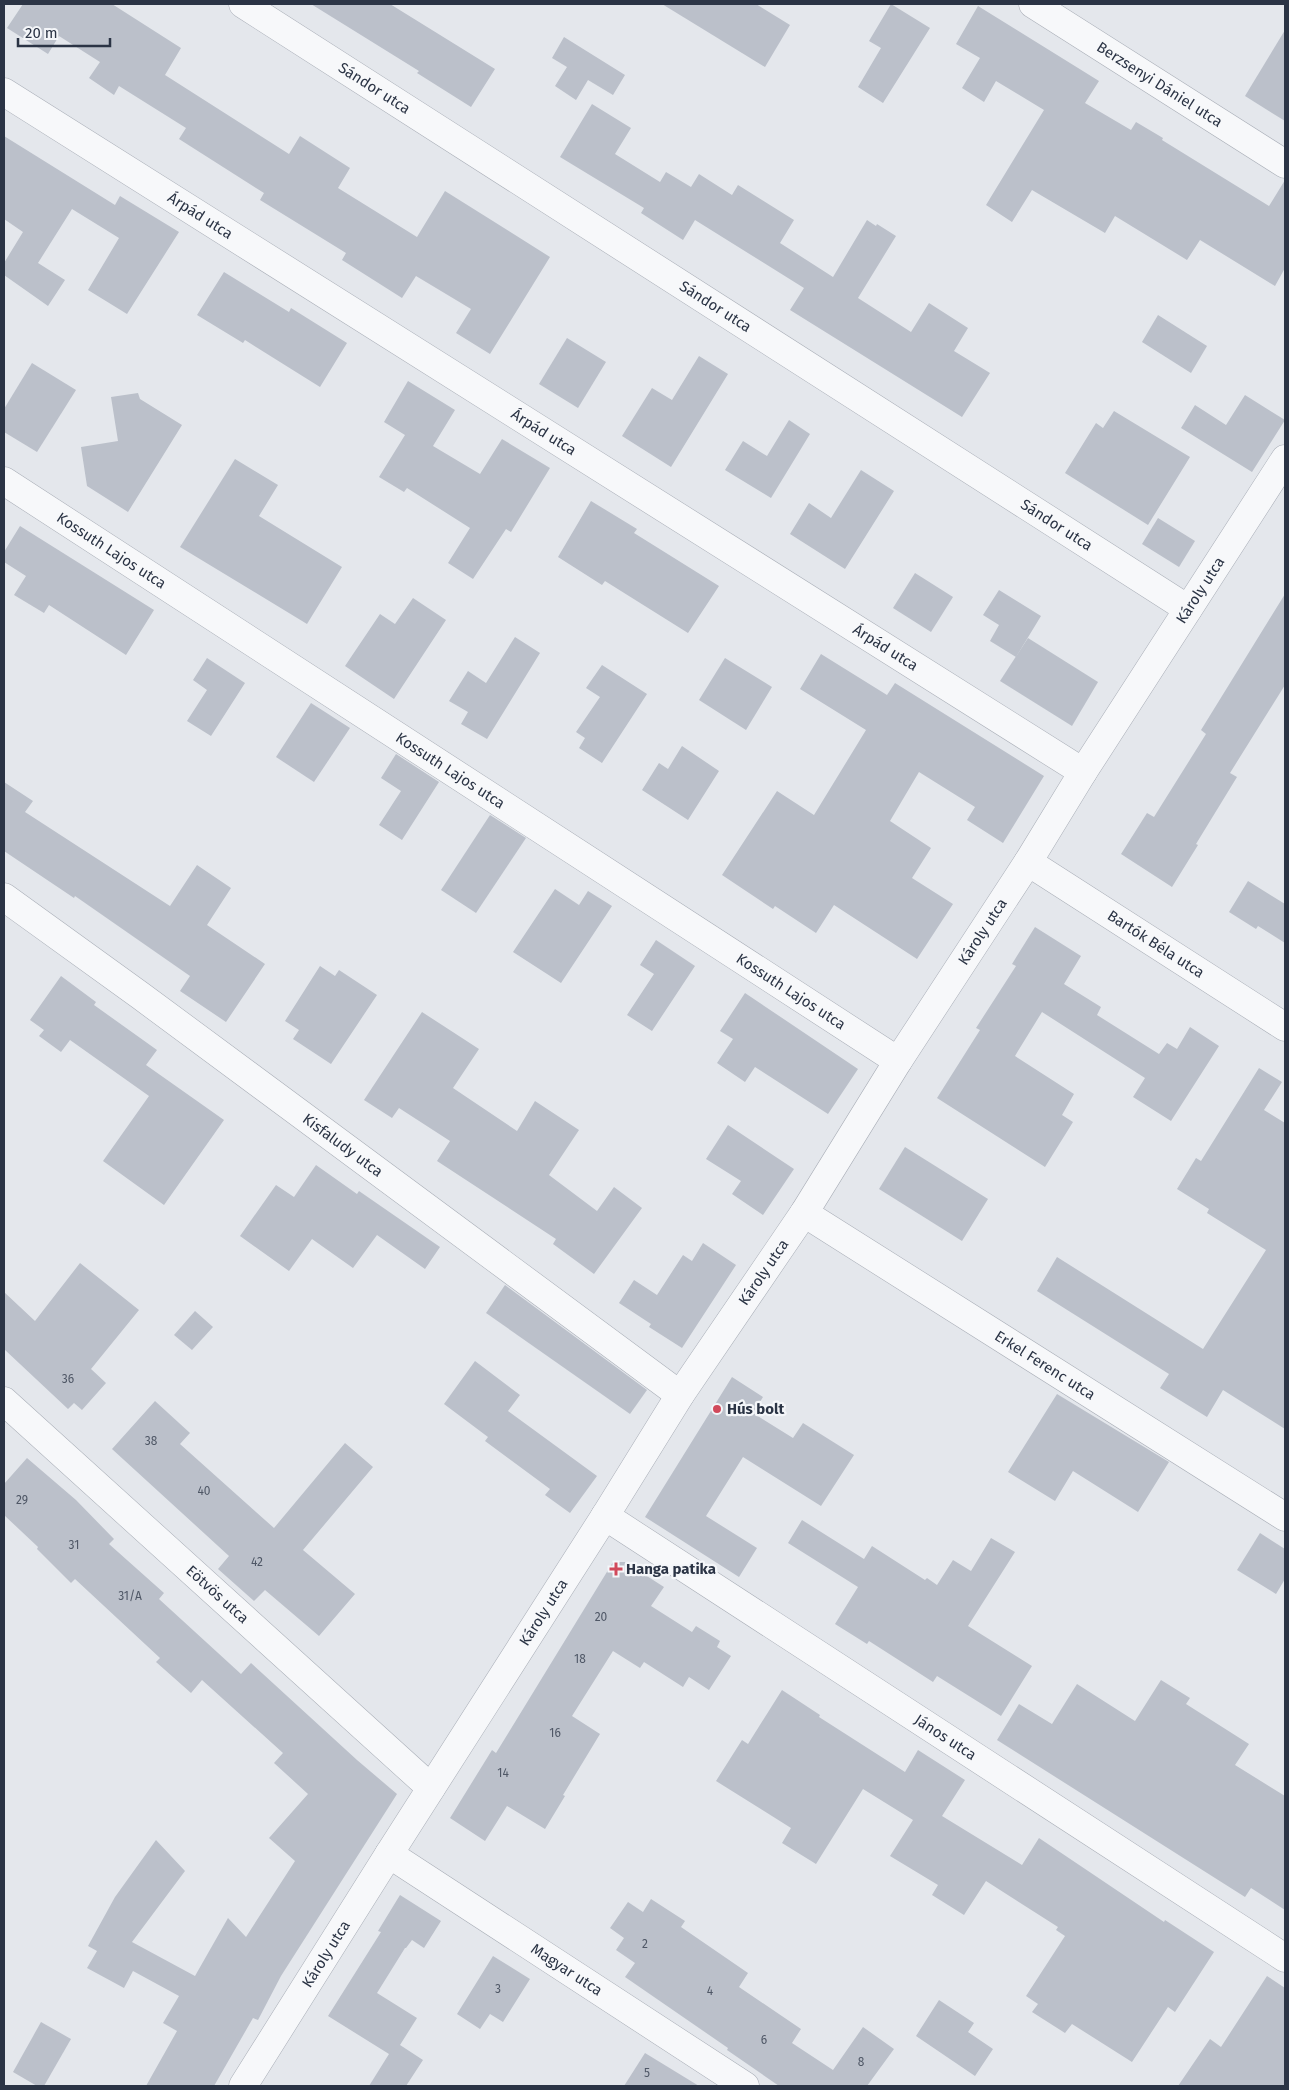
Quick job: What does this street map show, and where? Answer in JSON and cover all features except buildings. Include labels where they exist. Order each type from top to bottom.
[{"type":"street","name":"Sándor utca","points":[[243,4],[1188,609]]},
{"type":"street","name":"Berzsenyi Dániel utca","points":[[1034,4],[1285,164]]},
{"type":"street","name":"Árpád utca","points":[[4,92],[1083,772]]},
{"type":"street","name":"Károly utca","points":[[243,2086],[680,1395],[804,1213],[898,1061],[1028,862],[1083,772],[1284,465]]},
{"type":"street","name":"Kossuth Lajos utca","points":[[4,482],[898,1061]]},
{"type":"street","name":"Bartók Béla utca","points":[[1028,862],[1285,1027]]},
{"type":"street","name":"Kisfaludy utca","points":[[4,897],[680,1395]]},
{"type":"street","name":"Erkel Ferenc utca","points":[[804,1213],[1285,1517]]},
{"type":"street","name":"Eötvös utca","points":[[4,1401],[431,1788]]},
{"type":"street","name":"János utca","points":[[605,1516],[1285,1958]]},
{"type":"street","name":"Magyar utca","points":[[389,1854],[745,2086]]},
{"type":"place","name":"Hús bolt","points":[[717,1409]]},
{"type":"place","name":"Hanga patika","points":[[616,1569]]}]
